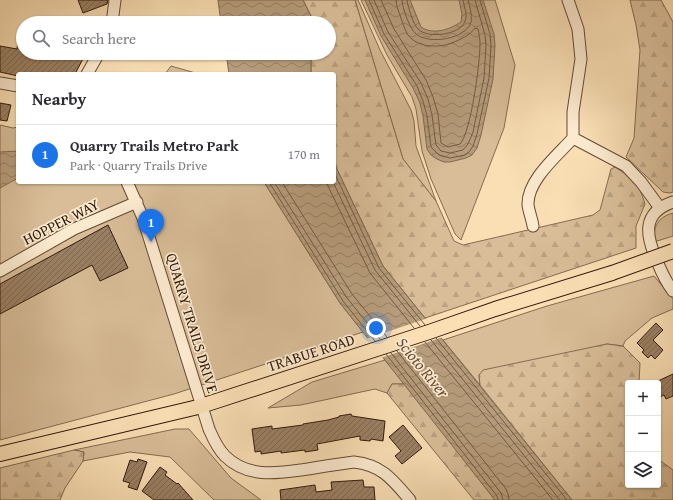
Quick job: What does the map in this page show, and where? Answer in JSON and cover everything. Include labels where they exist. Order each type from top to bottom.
[{"type":"main road","name":"TRABUE ROAD","points":[[0,454],[202,406],[495,309],[612,273],[673,251]]},
{"type":"street","points":[[113,16],[115,0]]},
{"type":"street","points":[[533,226],[528,205],[529,193],[533,184],[573,138],[573,112],[581,59],[578,29],[568,0]]},
{"type":"street","points":[[88,72],[95,60]]},
{"type":"street","points":[[0,83],[16,86]]},
{"type":"street","points":[[573,138],[626,166],[641,182],[660,208]]},
{"type":"street","name":"QUARRY TRAILS DRIVE","points":[[128,184],[143,218],[209,429],[219,448],[229,460],[242,468],[256,473],[279,473],[362,462],[383,471],[395,482],[410,500]]},
{"type":"street","name":"HOPPER WAY","points":[[0,271],[74,228],[137,202]]},
{"type":"street","points":[[673,202],[660,208],[651,218],[647,232],[650,245],[659,267],[673,291]]},
{"type":"green space","points":[[303,0],[355,0],[403,159],[436,201],[454,241],[463,245],[593,215],[600,210],[611,169],[615,167],[634,182],[640,190],[645,204],[636,226],[636,248],[425,318],[383,266],[336,167],[336,72],[311,72],[311,60],[336,60],[336,16],[311,16]]},
{"type":"green space","points":[[355,0],[358,0],[380,50],[411,110],[414,121],[416,146],[436,201],[403,159]]},
{"type":"green space","points":[[361,0],[495,0],[515,65],[504,128],[461,240],[455,234],[431,179],[422,151],[416,109],[412,97],[387,55]]},
{"type":"green space","points":[[630,0],[661,0],[673,22],[673,192],[670,193],[663,192],[626,157],[634,138],[640,50]]},
{"type":"green space","points":[[171,66],[192,72],[166,72]]},
{"type":"green space","points":[[0,125],[16,127],[16,184],[265,184],[340,303],[363,332],[174,394],[0,440]]},
{"type":"green space","points":[[673,213],[673,236],[654,242],[654,232],[658,223],[664,217]]},
{"type":"green space","points":[[654,276],[673,299],[673,309],[652,318],[625,341],[623,346],[607,344],[479,375],[480,385],[443,340],[547,306]]},
{"type":"green space","points":[[607,344],[623,346],[640,363],[639,380],[625,380],[625,488],[661,488],[661,461],[673,470],[673,500],[572,500],[480,385],[479,375],[483,370]]},
{"type":"green space","points":[[385,360],[405,384],[392,384],[387,393],[375,389],[301,405],[268,408],[312,382]]},
{"type":"green space","points":[[392,384],[405,384],[495,500],[474,500],[387,393]]},
{"type":"green space","points":[[175,429],[189,429],[231,478],[261,500],[214,500],[170,457],[130,452],[83,461],[84,452],[74,450]]},
{"type":"green space","points":[[74,450],[84,452],[83,461],[65,488],[60,500],[0,500],[0,468]]},
{"type":"water","points":[[218,0],[303,0],[311,16],[220,16]]},
{"type":"water","points":[[365,0],[410,0],[421,27],[431,31],[436,31],[446,29],[461,22],[462,14],[459,0],[483,0],[494,34],[495,45],[493,79],[481,135],[477,148],[472,155],[450,162],[444,162],[431,155],[427,149],[420,103],[413,88],[381,36]]},
{"type":"water","points":[[227,60],[311,60],[311,72],[229,72]]},
{"type":"water","points":[[16,151],[16,179],[0,188],[0,152]]},
{"type":"water","name":"Scioto River","points":[[336,167],[383,266],[572,500],[495,500],[340,303],[265,184],[336,184]]},
{"type":"pier","points":[[428,318],[443,337],[381,358],[366,339]]},
{"type":"building","points":[[78,0],[108,0],[107,4],[83,13]]},
{"type":"building","points":[[0,46],[16,49],[16,60],[82,60],[76,72],[16,72],[16,76],[0,72]]},
{"type":"building","points":[[0,103],[11,105],[7,121],[0,120]]},
{"type":"building","points":[[108,225],[128,268],[100,281],[92,265],[0,314],[0,284]]},
{"type":"building","points":[[656,323],[663,330],[653,340],[663,350],[655,359],[651,355],[648,358],[642,352],[644,350],[637,343]]},
{"type":"building","points":[[673,374],[673,396],[666,399],[664,395],[661,396],[660,380]]},
{"type":"building","points":[[351,414],[352,416],[385,421],[383,441],[371,439],[370,441],[360,440],[360,436],[317,444],[318,450],[305,452],[305,450],[281,453],[281,451],[261,454],[261,451],[255,452],[252,429],[272,426],[272,429],[303,425]]},
{"type":"building","points":[[403,425],[422,448],[402,464],[395,456],[401,451],[389,437]]},
{"type":"building","points":[[138,459],[147,462],[137,490],[128,487],[130,483],[123,481],[130,460],[137,462]]},
{"type":"building","points":[[160,467],[167,472],[165,475],[177,484],[178,483],[193,500],[154,500],[142,491]]},
{"type":"building","points":[[363,480],[364,487],[374,487],[375,500],[281,500],[280,490],[315,485],[316,492],[332,490],[331,482]]},
{"type":"place","name":"Quarry Trails Metro Park","points":[[151,242]]}]
